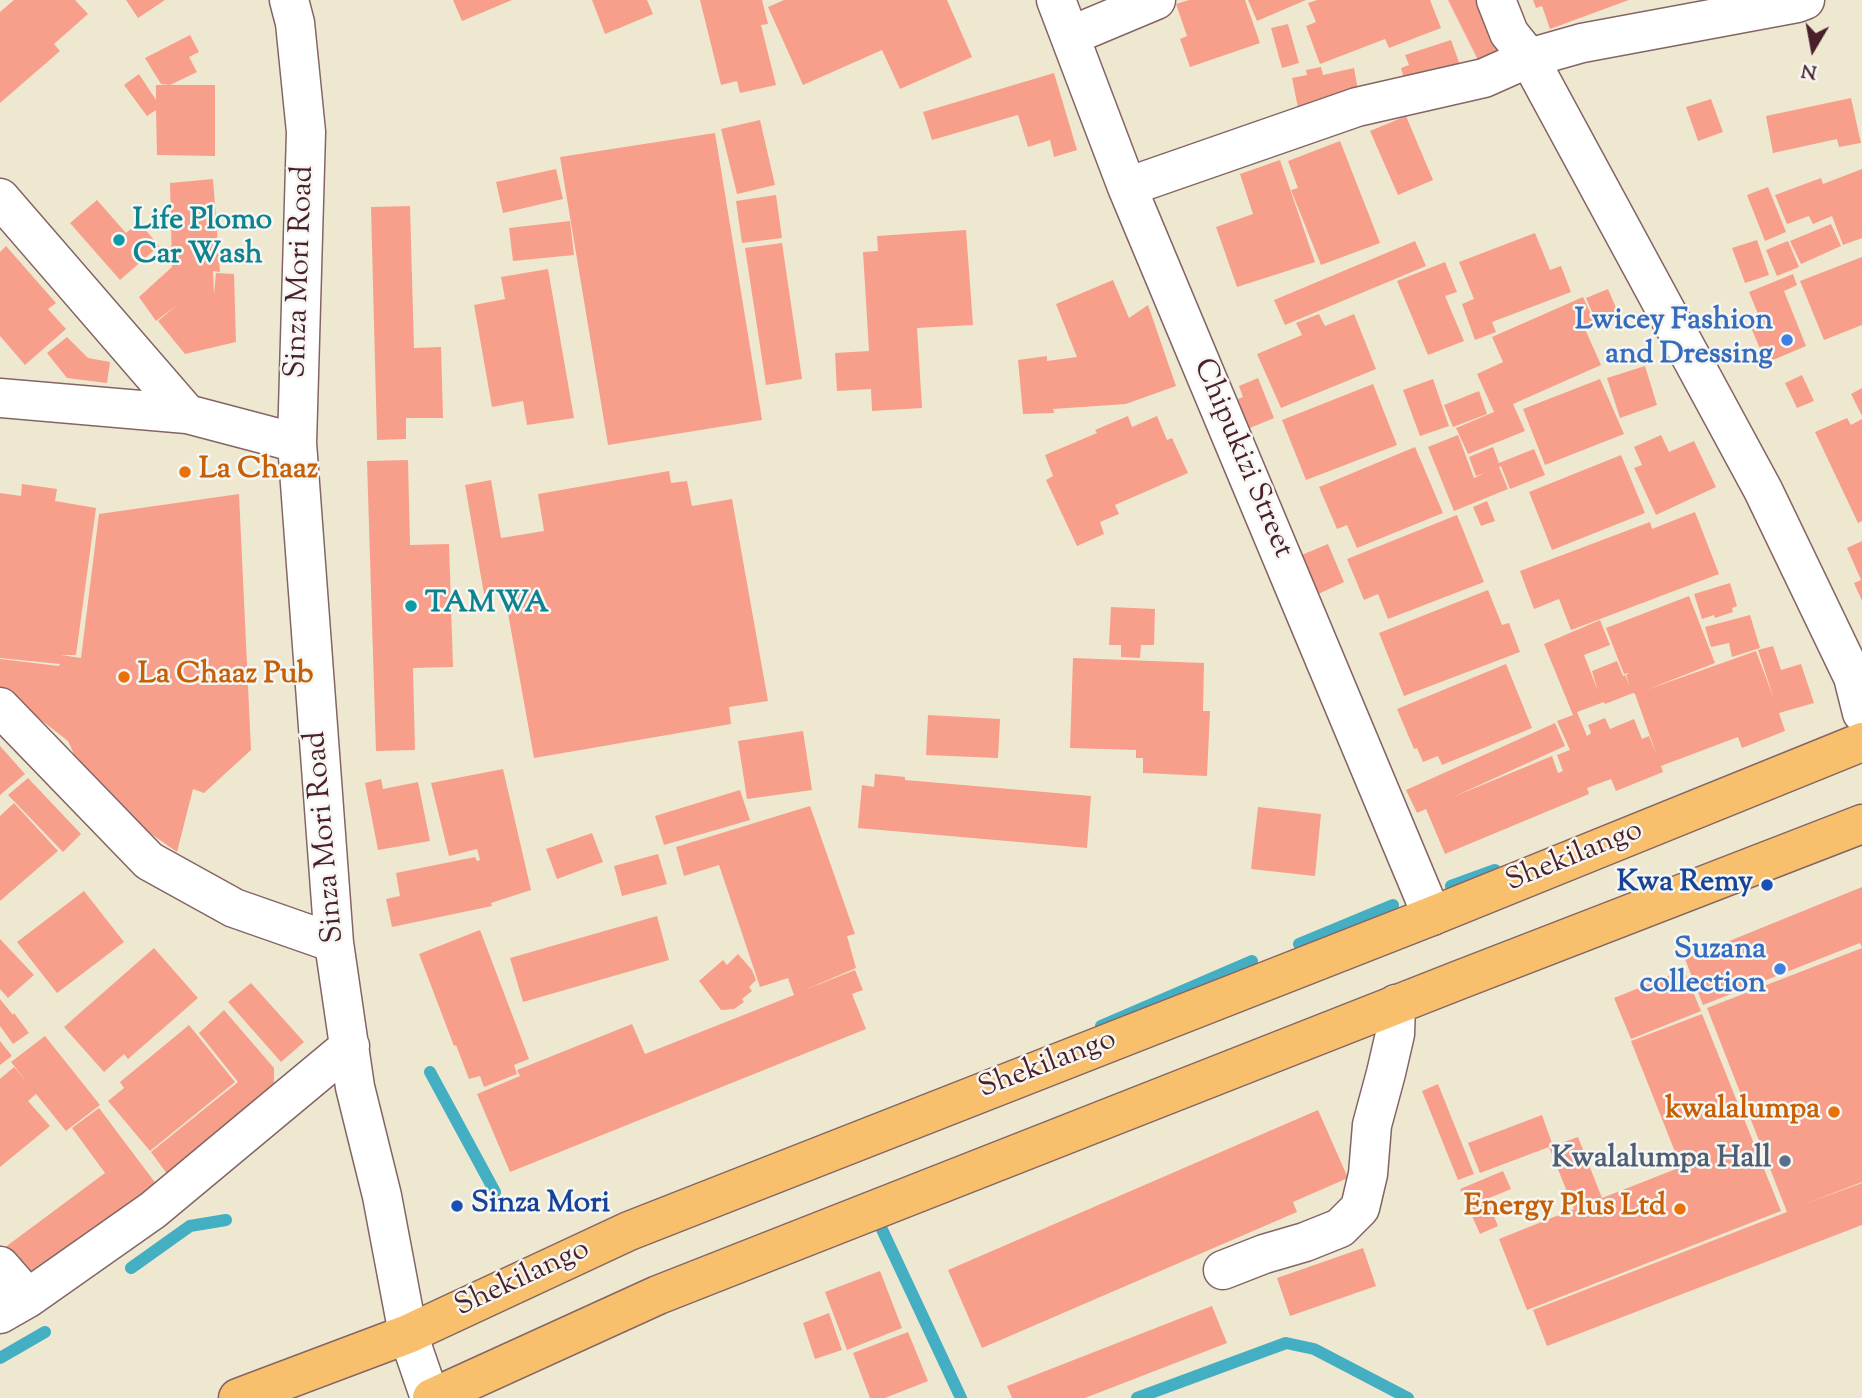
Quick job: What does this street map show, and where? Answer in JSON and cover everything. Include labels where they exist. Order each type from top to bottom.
[{"type":"main road","name":"Shekilango","points":[[238,1398],[408,1334],[629,1231],[1432,916],[1862,742]]},
{"type":"main road","points":[[431,1398],[658,1295],[1396,1004],[1862,824]]},
{"type":"street","name":"Sinza Mori Road","points":[[289,0],[295,23],[306,132],[297,443],[334,943],[355,1087],[382,1196],[408,1334],[431,1398]]},
{"type":"street","name":"Chipukizi Street","points":[[1056,0],[1127,187],[1432,916]]},
{"type":"street","points":[[1070,36],[1156,0]]},
{"type":"street","points":[[1496,0],[1509,33],[1530,58],[1763,490],[1853,677],[1862,713]]},
{"type":"street","points":[[1127,187],[1356,107],[1484,78],[1530,58],[1582,43],[1805,0]]},
{"type":"street","points":[[0,198],[187,414]]},
{"type":"street","points":[[0,398],[187,414],[297,443]]},
{"type":"street","points":[[0,708],[149,861],[234,908],[334,943]]},
{"type":"street","points":[[1223,1270],[1340,1228],[1360,1208],[1368,1174],[1372,1125],[1395,1034],[1396,1004]]},
{"type":"street","points":[[0,1266],[14,1306],[153,1210],[350,1046]]},
{"type":"building","points":[[14,0],[75,0],[88,14],[54,44],[60,51],[0,103],[0,12]]},
{"type":"building","points":[[126,0],[165,0],[138,18]]},
{"type":"building","points":[[453,0],[512,0],[462,21]]},
{"type":"building","points":[[592,0],[647,0],[653,14],[605,34]]},
{"type":"building","points":[[700,0],[762,0],[768,24],[761,25],[776,85],[740,93],[737,81],[721,85]]},
{"type":"building","points":[[784,0],[947,0],[972,57],[900,89],[882,50],[803,85],[768,7]]},
{"type":"building","points":[[1189,0],[1245,0],[1260,43],[1190,67],[1180,39],[1187,36],[1176,4]]},
{"type":"building","points":[[1248,0],[1306,0],[1257,21]]},
{"type":"building","points":[[1317,0],[1430,0],[1441,28],[1389,48],[1385,39],[1320,64],[1306,26],[1316,22],[1308,3]]},
{"type":"building","points":[[1448,0],[1482,0],[1507,50],[1480,64]]},
{"type":"building","points":[[1533,0],[1629,0],[1550,29],[1542,6],[1536,8]]},
{"type":"building","points":[[1288,24],[1299,63],[1282,68],[1271,28]]},
{"type":"building","points":[[190,35],[199,52],[189,57],[197,72],[170,85],[161,84],[145,58]]},
{"type":"building","points":[[1451,40],[1461,68],[1406,86],[1401,68],[1409,65],[1405,55]]},
{"type":"building","points":[[1321,67],[1323,75],[1354,68],[1358,90],[1298,108],[1292,78],[1307,75],[1306,70]]},
{"type":"building","points":[[1054,73],[1077,150],[1054,157],[1050,140],[1028,147],[1018,115],[932,140],[923,112]]},
{"type":"building","points":[[139,74],[156,100],[156,85],[215,85],[215,156],[157,155],[156,110],[147,116],[124,85]]},
{"type":"building","points":[[1851,98],[1861,143],[1839,147],[1837,139],[1773,153],[1766,116]]},
{"type":"building","points":[[1711,99],[1723,132],[1698,141],[1686,107]]},
{"type":"building","points":[[1406,116],[1433,180],[1398,195],[1370,131]]},
{"type":"building","points":[[760,120],[775,185],[737,194],[721,129]]},
{"type":"building","points":[[715,133],[762,420],[608,445],[560,157]]},
{"type":"building","points":[[1340,141],[1380,243],[1321,265],[1291,190],[1298,188],[1288,161]]},
{"type":"building","points":[[1280,160],[1315,262],[1237,287],[1216,227],[1253,214],[1240,174]]},
{"type":"building","points":[[556,169],[563,199],[503,213],[496,182]]},
{"type":"building","points":[[1862,169],[1862,238],[1843,245],[1832,216],[1813,224],[1809,216],[1787,224],[1775,195],[1821,178],[1823,184]]},
{"type":"building","points":[[213,179],[220,272],[213,271],[214,294],[216,273],[234,274],[236,342],[185,354],[158,321],[177,305],[156,321],[139,297],[172,267],[170,183]]},
{"type":"building","points":[[1768,187],[1786,232],[1765,241],[1747,195]]},
{"type":"building","points":[[776,195],[782,238],[742,243],[736,201]]},
{"type":"building","name":"Life Plomo Car Wash","points":[[97,200],[126,233],[139,222],[159,246],[120,280],[70,223]]},
{"type":"building","points":[[410,206],[414,348],[441,347],[443,418],[406,418],[406,439],[377,440],[371,207]]},
{"type":"building","points":[[570,221],[574,255],[513,261],[509,228]]},
{"type":"building","points":[[1831,224],[1841,246],[1801,264],[1790,241]]},
{"type":"building","points":[[966,230],[973,325],[917,328],[922,408],[872,411],[871,389],[837,391],[835,353],[869,351],[863,252],[878,251],[877,236]]},
{"type":"building","points":[[1535,233],[1550,270],[1561,266],[1571,292],[1492,322],[1496,332],[1475,340],[1462,304],[1474,299],[1459,262]]},
{"type":"building","points":[[1757,240],[1769,275],[1745,283],[1732,248]]},
{"type":"building","points":[[1415,241],[1426,266],[1285,325],[1274,300]]},
{"type":"building","points":[[1788,241],[1799,267],[1777,276],[1766,250]]},
{"type":"building","points":[[782,243],[802,379],[766,385],[745,248]]},
{"type":"building","points":[[6,246],[56,303],[48,309],[66,329],[25,365],[0,336],[0,252]]},
{"type":"building","points":[[1862,257],[1862,325],[1824,340],[1800,281]]},
{"type":"building","points":[[1445,262],[1457,292],[1445,296],[1464,341],[1428,355],[1397,281]]},
{"type":"building","points":[[548,269],[574,418],[527,425],[523,401],[492,407],[474,305],[505,299],[501,277]]},
{"type":"building","points":[[1793,274],[1797,285],[1784,291],[1806,346],[1766,363],[1750,325],[1761,321],[1749,292]]},
{"type":"building","points":[[1113,280],[1129,318],[1148,305],[1176,386],[1126,404],[1023,414],[1018,360],[1047,356],[1047,361],[1077,357],[1056,304]]},
{"type":"building","points":[[1608,289],[1620,317],[1598,326],[1586,298]]},
{"type":"building","points":[[1583,297],[1596,325],[1585,329],[1601,365],[1513,404],[1525,431],[1468,454],[1456,428],[1494,412],[1477,374],[1503,362],[1492,337]]},
{"type":"building","points":[[1319,314],[1325,326],[1354,314],[1376,369],[1281,408],[1257,354],[1302,335],[1296,323]]},
{"type":"building","points":[[67,337],[88,358],[110,362],[107,383],[67,378],[47,353]]},
{"type":"building","points":[[1645,366],[1657,405],[1620,418],[1607,378]]},
{"type":"building","points":[[1802,375],[1814,401],[1797,408],[1785,383]]},
{"type":"building","points":[[1258,378],[1274,418],[1245,430],[1233,401],[1243,397],[1239,386]]},
{"type":"building","points":[[1433,379],[1449,426],[1420,436],[1403,390]]},
{"type":"building","points":[[1600,379],[1624,434],[1545,465],[1523,409]]},
{"type":"building","points":[[1373,384],[1397,445],[1306,480],[1282,420]]},
{"type":"building","points":[[1862,388],[1862,416],[1851,394]]},
{"type":"building","points":[[1479,391],[1487,414],[1453,427],[1444,405]]},
{"type":"building","points":[[1128,416],[1132,427],[1157,416],[1167,440],[1172,438],[1188,473],[1115,505],[1119,514],[1100,522],[1104,534],[1077,546],[1046,480],[1053,476],[1045,455],[1097,433],[1095,430]]},
{"type":"building","points":[[1847,418],[1851,425],[1862,419],[1862,521],[1858,523],[1815,432]]},
{"type":"building","points":[[1458,435],[1474,478],[1485,473],[1476,476],[1469,457],[1493,447],[1499,463],[1534,449],[1545,475],[1510,489],[1501,466],[1499,467],[1508,489],[1454,511],[1428,447]]},
{"type":"building","points":[[1661,435],[1669,452],[1694,441],[1716,487],[1656,515],[1634,468],[1642,465],[1634,447]]},
{"type":"building","points":[[1415,447],[1443,513],[1357,548],[1347,525],[1337,529],[1319,487]]},
{"type":"building","points":[[1621,455],[1645,513],[1552,550],[1529,492]]},
{"type":"building","name":"TAMWA","points":[[408,460],[410,545],[449,544],[453,667],[413,668],[415,750],[376,751],[367,461]]},
{"type":"building","points":[[669,471],[671,483],[687,481],[692,506],[732,499],[768,701],[729,707],[731,724],[534,758],[504,591],[484,594],[465,485],[491,480],[501,538],[544,531],[538,494]]},
{"type":"building","name":"La Chaaz Pub","points":[[22,484],[57,489],[55,501],[96,508],[76,655],[61,655],[81,658],[99,514],[239,494],[251,750],[204,793],[193,789],[177,852],[91,792],[68,741],[0,688],[0,659],[60,664],[0,658],[0,493],[21,496]]},
{"type":"building","points":[[1487,501],[1495,521],[1481,526],[1473,507]]},
{"type":"building","points":[[1695,512],[1719,574],[1571,630],[1559,599],[1534,609],[1520,571],[1650,522],[1652,529]]},
{"type":"building","points":[[1457,515],[1484,582],[1388,619],[1378,594],[1364,600],[1347,559]]},
{"type":"building","points":[[1862,541],[1862,601],[1854,583],[1861,580],[1847,548]]},
{"type":"building","points":[[1328,544],[1344,582],[1314,596],[1297,557]]},
{"type":"building","points":[[1730,583],[1737,606],[1732,608],[1733,612],[1702,619],[1694,594]]},
{"type":"building","points":[[1488,590],[1502,625],[1509,623],[1520,652],[1404,696],[1379,633]]},
{"type":"building","points":[[1689,596],[1715,663],[1646,690],[1756,651],[1774,699],[1758,650],[1773,646],[1781,670],[1801,664],[1814,703],[1779,713],[1785,731],[1742,748],[1738,737],[1661,766],[1663,772],[1616,791],[1611,779],[1587,788],[1589,794],[1445,854],[1426,809],[1417,813],[1406,790],[1555,723],[1565,746],[1453,797],[1552,756],[1558,773],[1563,771],[1557,755],[1570,750],[1557,721],[1573,715],[1544,644],[1600,620],[1610,645],[1584,655],[1598,691],[1592,671],[1617,661],[1630,687],[1626,675],[1629,673],[1624,674],[1606,628]],"holes":[[[1635,694],[1657,756],[1649,736],[1642,739],[1634,719],[1610,729],[1605,718],[1588,725],[1591,733],[1587,736],[1577,712]]]},
{"type":"building","points":[[1111,607],[1155,609],[1154,645],[1141,645],[1140,658],[1121,657],[1121,645],[1109,645]]},
{"type":"building","points":[[1750,615],[1760,648],[1732,657],[1729,643],[1711,647],[1705,627]]},
{"type":"building","points":[[1073,658],[1204,663],[1203,711],[1210,711],[1207,776],[1143,773],[1143,758],[1136,758],[1136,750],[1070,748]]},
{"type":"building","points":[[1506,664],[1532,728],[1442,765],[1438,756],[1423,762],[1417,748],[1414,749],[1397,709]]},
{"type":"building","points":[[928,715],[1000,719],[998,758],[926,755]]},
{"type":"building","points":[[803,731],[812,790],[747,799],[738,741]]},
{"type":"building","points":[[0,746],[25,774],[0,795]]},
{"type":"building","points":[[503,769],[531,890],[491,903],[492,906],[392,927],[386,899],[400,896],[396,873],[475,857],[477,861],[480,860],[477,849],[449,856],[431,783]]},
{"type":"building","points":[[875,774],[905,777],[905,780],[1091,796],[1087,848],[858,828],[862,785],[874,787]]},
{"type":"building","points":[[28,778],[81,834],[63,852],[8,795]]},
{"type":"building","points":[[381,779],[383,789],[418,782],[430,841],[378,850],[365,783]]},
{"type":"building","points":[[740,790],[750,820],[664,845],[655,816]]},
{"type":"building","points":[[14,803],[58,851],[0,901],[0,816]]},
{"type":"building","points":[[810,806],[855,934],[847,936],[856,968],[802,991],[855,970],[863,990],[852,994],[866,1029],[510,1172],[477,1094],[520,1076],[517,1070],[632,1024],[645,1054],[794,995],[788,978],[760,987],[719,865],[684,876],[676,847]]},
{"type":"building","points":[[1258,807],[1321,814],[1315,876],[1251,869]]},
{"type":"building","points":[[592,833],[603,862],[557,879],[546,849]]},
{"type":"building","points":[[658,854],[667,884],[622,896],[614,866]]},
{"type":"building","points":[[1862,887],[1862,948],[1860,943],[1703,1005],[1685,959]]},
{"type":"building","points":[[84,891],[124,942],[57,993],[17,942]]},
{"type":"building","points":[[657,916],[669,960],[523,1002],[510,958]]},
{"type":"building","points":[[480,930],[529,1059],[514,1065],[517,1074],[484,1087],[480,1076],[469,1079],[419,954]]},
{"type":"building","points":[[0,939],[34,975],[8,998],[0,989]]},
{"type":"building","points":[[154,948],[198,998],[128,1059],[124,1054],[104,1072],[64,1027]]},
{"type":"building","points":[[1862,948],[1862,1182],[1802,1205],[1862,1183],[1862,1225],[1547,1346],[1533,1310],[1787,1212],[1707,1008]]},
{"type":"building","points":[[738,954],[752,970],[756,980],[749,987],[752,991],[742,999],[744,1002],[734,1009],[721,1010],[699,981],[723,960],[727,965]]},
{"type":"building","points":[[1684,970],[1701,1011],[1631,1039],[1614,998]]},
{"type":"building","points":[[251,983],[304,1042],[281,1062],[228,1002]]},
{"type":"building","points":[[0,999],[29,1033],[13,1044],[0,1026]]},
{"type":"building","points":[[224,1010],[274,1068],[274,1094],[170,1178],[151,1152],[238,1082],[199,1033]]},
{"type":"building","points":[[1702,1014],[1781,1211],[1527,1310],[1499,1239],[1574,1209],[1549,1147],[1480,1173],[1468,1143],[1542,1115],[1553,1146],[1578,1137],[1602,1198],[1681,1167],[1631,1041]]},
{"type":"building","points":[[189,1025],[235,1082],[150,1151],[108,1101],[124,1088],[120,1082]]},
{"type":"building","points":[[45,1036],[100,1105],[66,1131],[36,1094],[28,1101],[50,1126],[0,1167],[0,1079],[14,1067],[26,1081],[11,1062]]},
{"type":"building","points":[[0,1041],[12,1056],[0,1065]]},
{"type":"building","points":[[1438,1084],[1474,1174],[1458,1180],[1422,1091]]},
{"type":"building","points":[[99,1108],[160,1189],[26,1287],[0,1251],[105,1173],[72,1128]]},
{"type":"building","points":[[1318,1110],[1348,1178],[1293,1202],[1297,1212],[982,1348],[948,1270]]},
{"type":"building","points":[[1503,1171],[1511,1189],[1487,1199],[1498,1226],[1480,1234],[1460,1189]]},
{"type":"building","points":[[1363,1248],[1376,1286],[1290,1316],[1277,1278]]},
{"type":"building","points":[[880,1271],[902,1328],[847,1350],[825,1292]]},
{"type":"building","points":[[1212,1306],[1227,1343],[1085,1398],[1012,1398],[1007,1386]]},
{"type":"building","points":[[829,1313],[842,1350],[815,1359],[803,1323]]},
{"type":"building","points":[[908,1332],[928,1381],[885,1398],[870,1398],[853,1353]]},
{"type":"waterway","points":[[1451,886],[1495,870]]},
{"type":"waterway","points":[[1299,944],[1393,905]]},
{"type":"waterway","points":[[1101,1026],[1252,961]]},
{"type":"waterway","points":[[430,1072],[495,1192]]},
{"type":"waterway","points":[[131,1268],[190,1226],[226,1220]]},
{"type":"waterway","points":[[878,1221],[961,1398]]},
{"type":"waterway","points":[[0,1358],[45,1332]]},
{"type":"waterway","points":[[1137,1398],[1286,1343],[1314,1349],[1408,1398]]},
{"type":"place","name":"Life Plomo Car Wash","points":[[119,240]]},
{"type":"place","name":"Lwicey Fashion and Dressing","points":[[1787,340]]},
{"type":"place","name":"La Chaaz","points":[[185,472]]},
{"type":"place","name":"TAMWA","points":[[411,606]]},
{"type":"place","name":"La Chaaz Pub","points":[[124,677]]},
{"type":"place","name":"Kwa Remy","points":[[1767,885]]},
{"type":"place","name":"Suzana collection","points":[[1780,969]]},
{"type":"place","name":"kwalalumpa","points":[[1834,1112]]},
{"type":"place","name":"Kwalalumpa Hall","points":[[1785,1161]]},
{"type":"place","name":"Sinza Mori","points":[[457,1206]]},
{"type":"place","name":"Energy Plus Ltd","points":[[1680,1209]]}]
